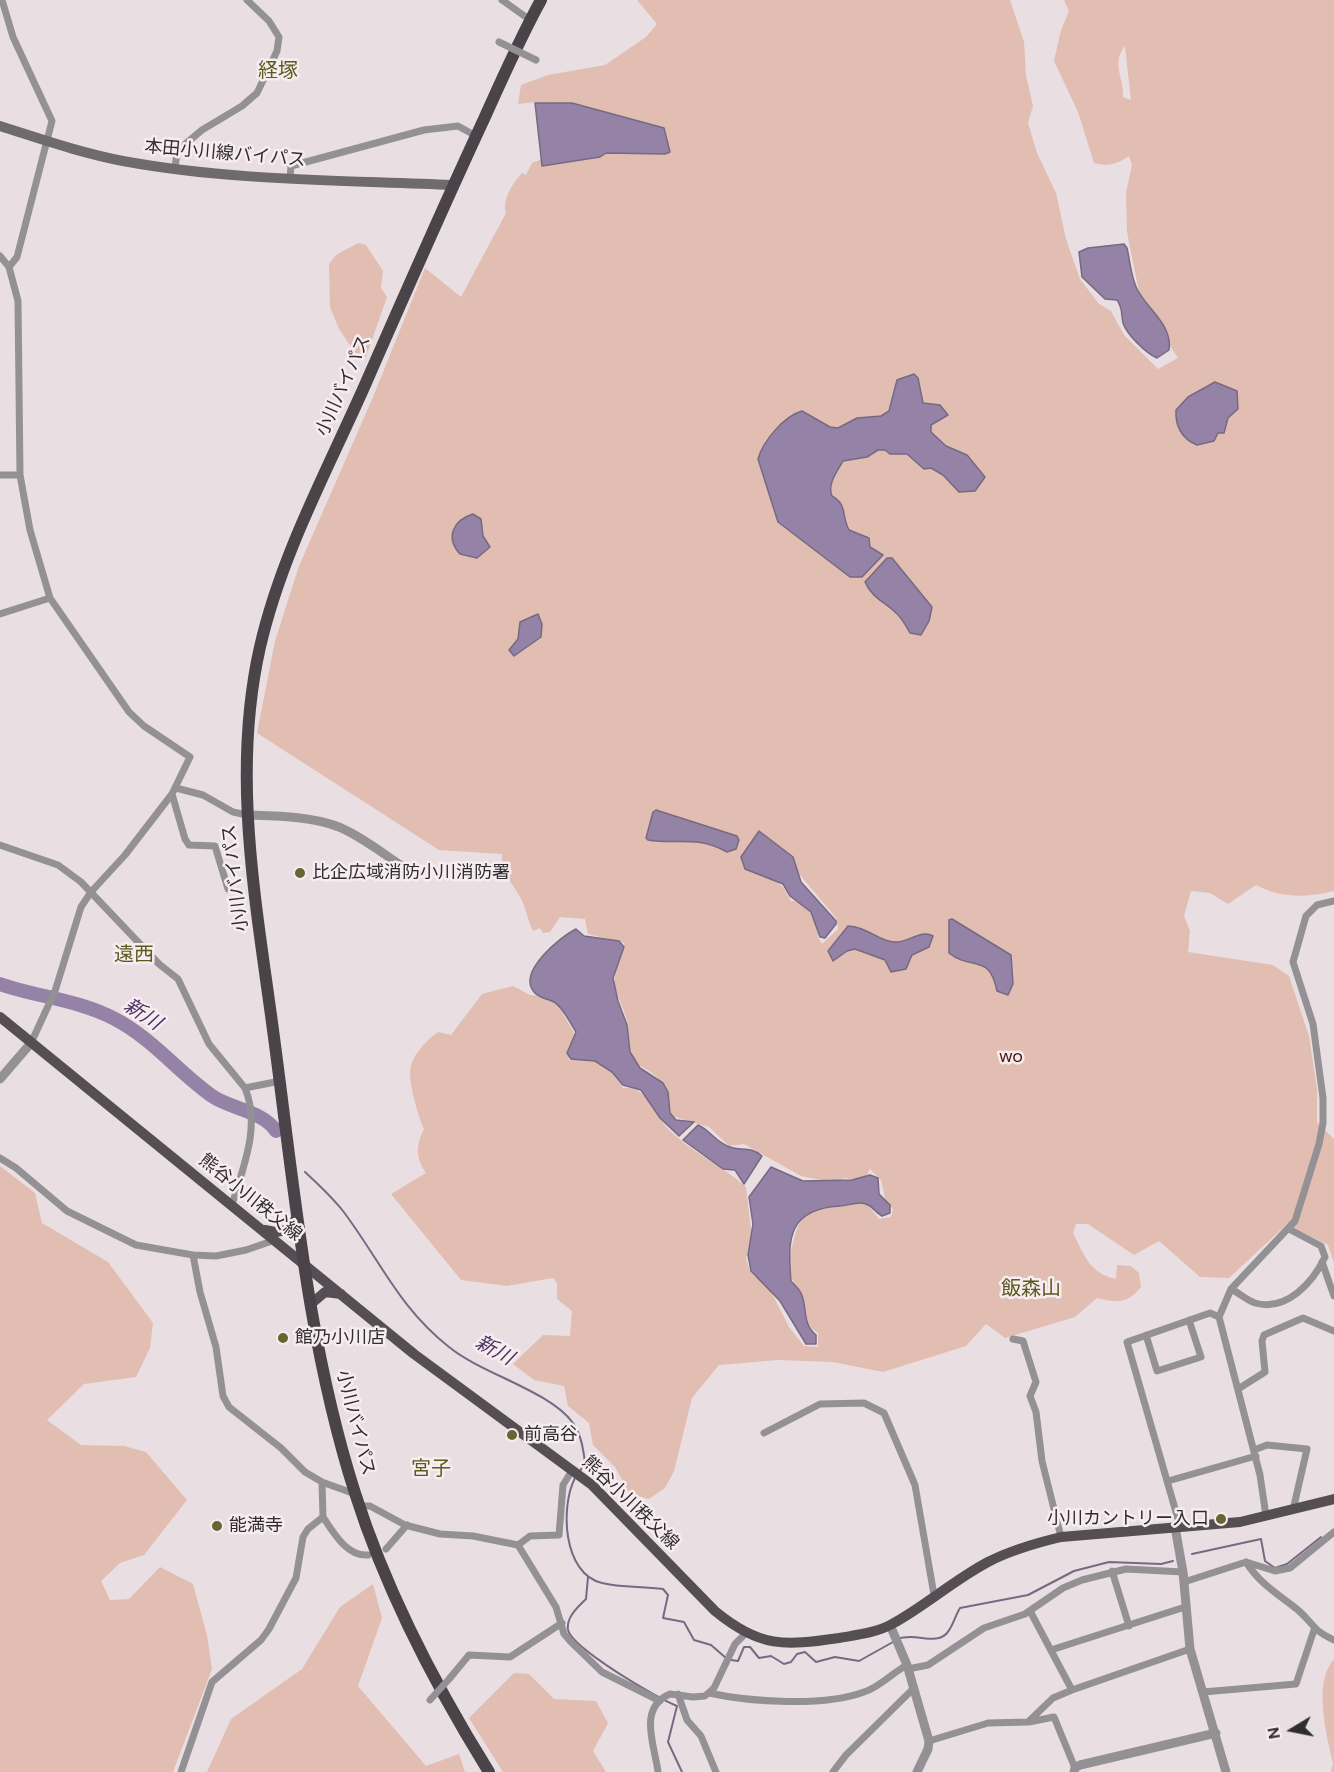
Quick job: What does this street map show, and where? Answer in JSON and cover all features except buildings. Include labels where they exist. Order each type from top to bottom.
[{"type":"highway","name":"小川バイパス","points":[[489,1772],[420,1649],[378,1556],[357,1500],[333,1415],[304,1262],[280,1081],[247,815],[247,735],[258,660],[269,615],[299,531],[452,185],[541,0]]},
{"type":"main road","name":"本田小川線バイパス","points":[[0,126],[123,161],[175,169],[290,178],[452,185]]},
{"type":"main road","name":"熊谷小川秩父線","points":[[0,1017],[304,1262],[414,1354],[573,1469],[618,1509],[715,1611],[747,1633],[774,1643],[797,1644],[859,1634],[890,1626],[934,1595],[989,1562],[1034,1544],[1061,1537],[1228,1523],[1334,1499]]},
{"type":"main road","points":[[262,1230],[275,1232],[288,1230],[298,1216]]},
{"type":"main road","points":[[312,1304],[325,1292],[341,1294]]},
{"type":"street","points":[[2,0],[13,37],[52,120],[17,256],[9,267]]},
{"type":"street","points":[[175,169],[177,151],[202,130],[242,106],[257,93],[277,51],[279,37],[269,21],[247,0]]},
{"type":"street","points":[[502,0],[530,20]]},
{"type":"street","points":[[499,42],[536,60]]},
{"type":"street","points":[[290,178],[291,166],[373,146],[392,136],[459,126],[476,136]]},
{"type":"street","points":[[0,256],[9,267],[18,301],[20,475],[30,530],[50,598],[129,712],[144,726],[190,757],[174,791],[125,855],[91,892],[75,920],[50,1004],[31,1043],[0,1079]]},
{"type":"street","points":[[0,475],[20,475]]},
{"type":"street","points":[[0,614],[50,598]]},
{"type":"street","points":[[174,791],[203,795],[233,812],[332,825],[353,835],[402,866]]},
{"type":"street","points":[[174,791],[185,839],[189,845],[215,846],[228,889]]},
{"type":"street","points":[[0,845],[58,865],[91,892],[159,964],[178,979],[209,1044],[245,1088],[250,1106],[251,1137],[232,1205]]},
{"type":"street","points":[[1266,1516],[1255,1453],[1219,1317],[1231,1289],[1246,1270],[1289,1229],[1301,1205],[1323,1123],[1323,1098],[1313,1024],[1293,962],[1306,916],[1317,905],[1334,901]]},
{"type":"street","points":[[245,1088],[280,1081]]},
{"type":"street","points":[[0,1158],[16,1167],[67,1211],[123,1241],[193,1255],[216,1256],[246,1251],[274,1240]]},
{"type":"street","points":[[1231,1289],[1254,1304],[1281,1301],[1296,1296],[1306,1287],[1325,1257],[1321,1246],[1289,1229]]},
{"type":"street","points":[[193,1255],[200,1292],[216,1347],[223,1396],[229,1407],[281,1448],[305,1472],[407,1525],[440,1534],[473,1536],[518,1545],[556,1607],[564,1634],[571,1642],[602,1672],[660,1701]]},
{"type":"street","points":[[1322,1262],[1334,1296]]},
{"type":"street","points":[[1219,1317],[1210,1313],[1127,1342],[1168,1481],[1178,1527],[1190,1649],[1226,1772]]},
{"type":"street","points":[[1238,1389],[1265,1372],[1262,1341],[1264,1335],[1303,1318],[1334,1331]]},
{"type":"street","points":[[1146,1335],[1157,1371],[1201,1357],[1189,1320]]},
{"type":"street","points":[[1012,1339],[1023,1341],[1034,1371],[1036,1382],[1030,1396],[1036,1412],[1044,1476],[1061,1537]]},
{"type":"street","points":[[764,1432],[820,1404],[864,1403],[884,1413],[915,1485],[934,1595]]},
{"type":"street","points":[[1168,1481],[1255,1453],[1267,1444],[1307,1449],[1293,1510]]},
{"type":"street","points":[[518,1545],[530,1536],[559,1535],[563,1485],[573,1469]]},
{"type":"street","points":[[322,1482],[323,1517],[348,1548],[357,1555],[368,1555]]},
{"type":"street","points":[[181,1772],[212,1682],[261,1640],[269,1629],[296,1578],[303,1537],[308,1529],[323,1517]]},
{"type":"street","points":[[386,1549],[407,1525]]},
{"type":"street","points":[[709,1693],[795,1701],[824,1700],[864,1692],[907,1667],[928,1665],[984,1628],[1030,1611],[1064,1588],[1112,1571],[1183,1577],[1246,1562],[1275,1571],[1290,1568],[1334,1532]]},
{"type":"street","points":[[1246,1562],[1254,1576],[1271,1592],[1304,1616],[1314,1629],[1334,1640]]},
{"type":"street","points":[[1112,1571],[1129,1626]]},
{"type":"street","points":[[1051,1650],[1185,1606]]},
{"type":"street","points":[[1030,1611],[1072,1690]]},
{"type":"street","points":[[428,1703],[469,1655],[510,1657],[562,1623]]},
{"type":"street","points":[[890,1626],[907,1667],[929,1741],[928,1749],[917,1772]]},
{"type":"street","points":[[1203,1692],[1296,1684],[1314,1629]]},
{"type":"street","points":[[658,1772],[648,1723],[660,1701],[670,1694],[700,1698],[709,1693],[735,1644],[747,1633]]},
{"type":"street","points":[[1028,1722],[1053,1698],[1190,1649]]},
{"type":"street","points":[[833,1772],[846,1755],[914,1688]]},
{"type":"street","points":[[678,1694],[687,1720],[701,1736],[716,1772]]},
{"type":"street","points":[[929,1741],[988,1723],[1028,1722],[1054,1717],[1075,1770],[1216,1733]]},
{"type":"green space","name":"wo","points":[[637,0],[1010,0],[1024,42],[1026,75],[1033,106],[1028,123],[1037,153],[1056,193],[1066,239],[1080,279],[1099,304],[1111,311],[1124,335],[1158,369],[1178,358],[1141,302],[1127,232],[1126,192],[1132,165],[1129,156],[1112,164],[1094,163],[1078,112],[1054,61],[1061,30],[1069,11],[1064,0],[1334,0],[1334,891],[1294,896],[1256,885],[1228,904],[1210,893],[1191,891],[1184,916],[1190,931],[1188,952],[1273,965],[1289,976],[1309,1036],[1317,1089],[1317,1122],[1334,1139],[1334,1263],[1328,1245],[1287,1224],[1229,1278],[1200,1277],[1159,1241],[1134,1255],[1088,1224],[1076,1224],[1073,1233],[1089,1262],[1100,1273],[1116,1279],[1117,1265],[1131,1266],[1139,1273],[1141,1287],[1136,1293],[1121,1301],[1097,1298],[1075,1317],[1005,1338],[986,1324],[966,1346],[883,1372],[833,1362],[778,1360],[719,1365],[692,1398],[674,1471],[665,1488],[649,1499],[630,1494],[615,1467],[593,1445],[589,1423],[568,1406],[564,1386],[534,1380],[513,1364],[543,1335],[570,1336],[572,1311],[557,1299],[557,1283],[553,1278],[507,1286],[461,1280],[391,1194],[426,1173],[418,1156],[419,1140],[424,1129],[410,1079],[411,1065],[419,1051],[438,1032],[451,1035],[482,994],[513,986],[530,995],[554,998],[574,1033],[569,1060],[586,1056],[615,1071],[623,1088],[631,1088],[644,1095],[663,1123],[677,1137],[746,1187],[753,1246],[746,1257],[748,1266],[751,1273],[765,1280],[789,1327],[804,1346],[818,1347],[818,1333],[806,1320],[800,1293],[789,1272],[791,1253],[800,1223],[808,1214],[816,1211],[864,1200],[879,1219],[891,1217],[893,1209],[886,1202],[881,1180],[870,1169],[863,1182],[845,1178],[831,1182],[801,1176],[744,1144],[729,1146],[709,1127],[668,1115],[664,1092],[657,1077],[634,1062],[628,1052],[626,1015],[615,981],[624,943],[588,934],[585,919],[560,917],[550,932],[543,933],[540,928],[533,931],[523,903],[503,868],[502,854],[439,850],[257,733],[275,641],[299,566],[373,397],[425,268],[461,297],[506,213],[509,192],[522,173],[526,175],[532,163],[632,125],[562,104],[533,102],[518,104],[521,85],[548,75],[605,65],[646,37],[657,24]],"holes":[[[1125,47],[1131,100],[1123,97],[1118,64]],[[763,873],[800,875],[836,918],[838,929],[822,944],[818,937],[817,917],[806,902],[791,901],[783,887]]]},
{"type":"green space","points":[[358,243],[366,245],[383,271],[381,288],[387,297],[366,357],[355,353],[339,329],[330,307],[329,264],[336,255]]},
{"type":"green space","points":[[0,1166],[35,1193],[42,1223],[108,1262],[153,1323],[150,1348],[136,1377],[84,1384],[47,1420],[81,1445],[124,1446],[146,1452],[187,1500],[144,1555],[120,1563],[101,1581],[110,1600],[129,1599],[160,1567],[193,1584],[207,1635],[212,1669],[173,1772],[0,1772]]},
{"type":"green space","points":[[373,1584],[382,1618],[358,1686],[426,1766],[459,1754],[465,1772],[207,1772],[231,1719],[302,1669],[340,1607]]},
{"type":"green space","points":[[1334,1659],[1334,1772],[1331,1772],[1333,1763],[1325,1723],[1323,1694],[1324,1681]]},
{"type":"green space","points":[[514,1673],[529,1674],[554,1699],[596,1701],[608,1723],[593,1751],[606,1772],[503,1772],[469,1718]]},
{"type":"shaded area","points":[[535,103],[572,103],[664,128],[670,152],[665,154],[606,153],[600,157],[542,166]]},
{"type":"shaded area","points":[[1124,244],[1137,289],[1167,333],[1169,350],[1157,358],[1142,348],[1128,333],[1117,300],[1105,299],[1082,277],[1079,252],[1088,248]]},
{"type":"shaded area","points":[[914,374],[918,378],[923,403],[940,405],[948,415],[931,425],[931,432],[946,446],[967,455],[985,477],[975,491],[959,492],[943,475],[931,468],[924,469],[907,454],[890,454],[885,450],[878,450],[867,457],[843,461],[832,483],[832,496],[842,507],[849,530],[869,538],[870,547],[883,555],[862,577],[850,577],[778,522],[758,459],[764,445],[775,430],[795,414],[802,411],[830,427],[838,428],[857,418],[881,416],[889,411],[897,380]]},
{"type":"shaded area","points":[[1215,382],[1237,391],[1238,409],[1228,418],[1224,433],[1218,433],[1214,441],[1197,445],[1180,431],[1176,410],[1188,397]]},
{"type":"shaded area","points":[[473,514],[481,519],[483,536],[490,547],[477,558],[460,554],[455,548],[452,536],[456,525]]},
{"type":"shaded area","points":[[887,558],[892,558],[932,607],[929,621],[921,635],[910,633],[900,617],[875,596],[865,582]]},
{"type":"shaded area","points":[[538,614],[542,624],[541,637],[514,656],[509,650],[518,639],[520,622]]},
{"type":"shaded area","points":[[656,810],[737,836],[739,840],[736,849],[727,852],[696,842],[648,840],[646,838],[653,812]]},
{"type":"shaded area","points":[[759,831],[793,857],[801,882],[836,921],[825,938],[820,937],[811,912],[790,896],[783,884],[745,869],[741,857]]},
{"type":"shaded area","points":[[952,919],[1011,955],[1013,984],[1008,995],[997,991],[994,979],[984,967],[949,953],[949,920]]},
{"type":"shaded area","points":[[848,926],[891,942],[924,934],[933,936],[929,947],[912,955],[906,969],[891,972],[885,960],[855,949],[847,951],[833,961],[828,951]]},
{"type":"shaded area","points":[[576,929],[584,936],[619,941],[624,947],[613,978],[627,1025],[630,1052],[640,1068],[663,1083],[668,1092],[670,1113],[676,1120],[694,1122],[679,1136],[660,1118],[641,1090],[623,1085],[612,1072],[595,1061],[571,1059],[567,1053],[576,1032],[557,1004],[539,996],[530,984],[531,975],[543,956],[560,939]]},
{"type":"shaded area","points":[[698,1125],[725,1145],[754,1151],[762,1156],[744,1184],[735,1170],[723,1169],[683,1140]]},
{"type":"shaded area","points":[[771,1167],[803,1181],[852,1180],[870,1175],[878,1178],[879,1194],[890,1205],[890,1213],[882,1216],[870,1206],[861,1203],[823,1208],[801,1219],[795,1228],[790,1251],[791,1281],[801,1293],[808,1325],[816,1335],[816,1344],[806,1344],[780,1301],[751,1271],[748,1255],[753,1224],[749,1197]]},
{"type":"waterway","name":"新川","points":[[0,984],[87,1007],[115,1019],[141,1036],[212,1096],[263,1119],[276,1131]]},
{"type":"waterway","name":"新川","points":[[305,1172],[343,1211],[403,1300],[432,1332],[463,1357],[549,1401],[573,1423],[580,1436],[585,1462],[580,1471]]},
{"type":"waterway","points":[[575,1478],[567,1505],[567,1522],[568,1538],[579,1567],[589,1577],[602,1583],[663,1589],[668,1595],[663,1618],[684,1622],[694,1640],[711,1645],[726,1658]]},
{"type":"waterway","points":[[1192,1554],[1261,1539],[1265,1561],[1275,1568],[1287,1564],[1321,1537]]},
{"type":"waterway","points":[[898,1639],[942,1637],[949,1630],[960,1608],[1028,1595],[1074,1571],[1109,1562],[1161,1564],[1173,1561]]},
{"type":"waterway","points":[[588,1577],[586,1599],[571,1617],[568,1630],[573,1638],[599,1660],[635,1684],[677,1706],[668,1742],[682,1772]]},
{"type":"waterway","points":[[731,1660],[738,1661],[744,1647],[750,1647],[759,1658],[771,1656],[784,1664],[791,1662],[797,1654],[805,1652],[816,1662],[835,1657],[859,1661],[893,1642]]},
{"type":"place","name":"比企広域消防小川消防署","points":[[300,873]]},
{"type":"place","name":"館乃小川店","points":[[283,1338]]},
{"type":"place","name":"前高谷","points":[[512,1435]]},
{"type":"place","name":"小川カントリー入口","points":[[1221,1519]]},
{"type":"place","name":"能満寺","points":[[217,1526]]},
{"type":"district","name":"経塚","points":[[278,72]]},
{"type":"district","name":"遠西","points":[[134,956]]},
{"type":"district","name":"飯森山","points":[[1031,1290]]},
{"type":"district","name":"宮子","points":[[431,1470]]}]
